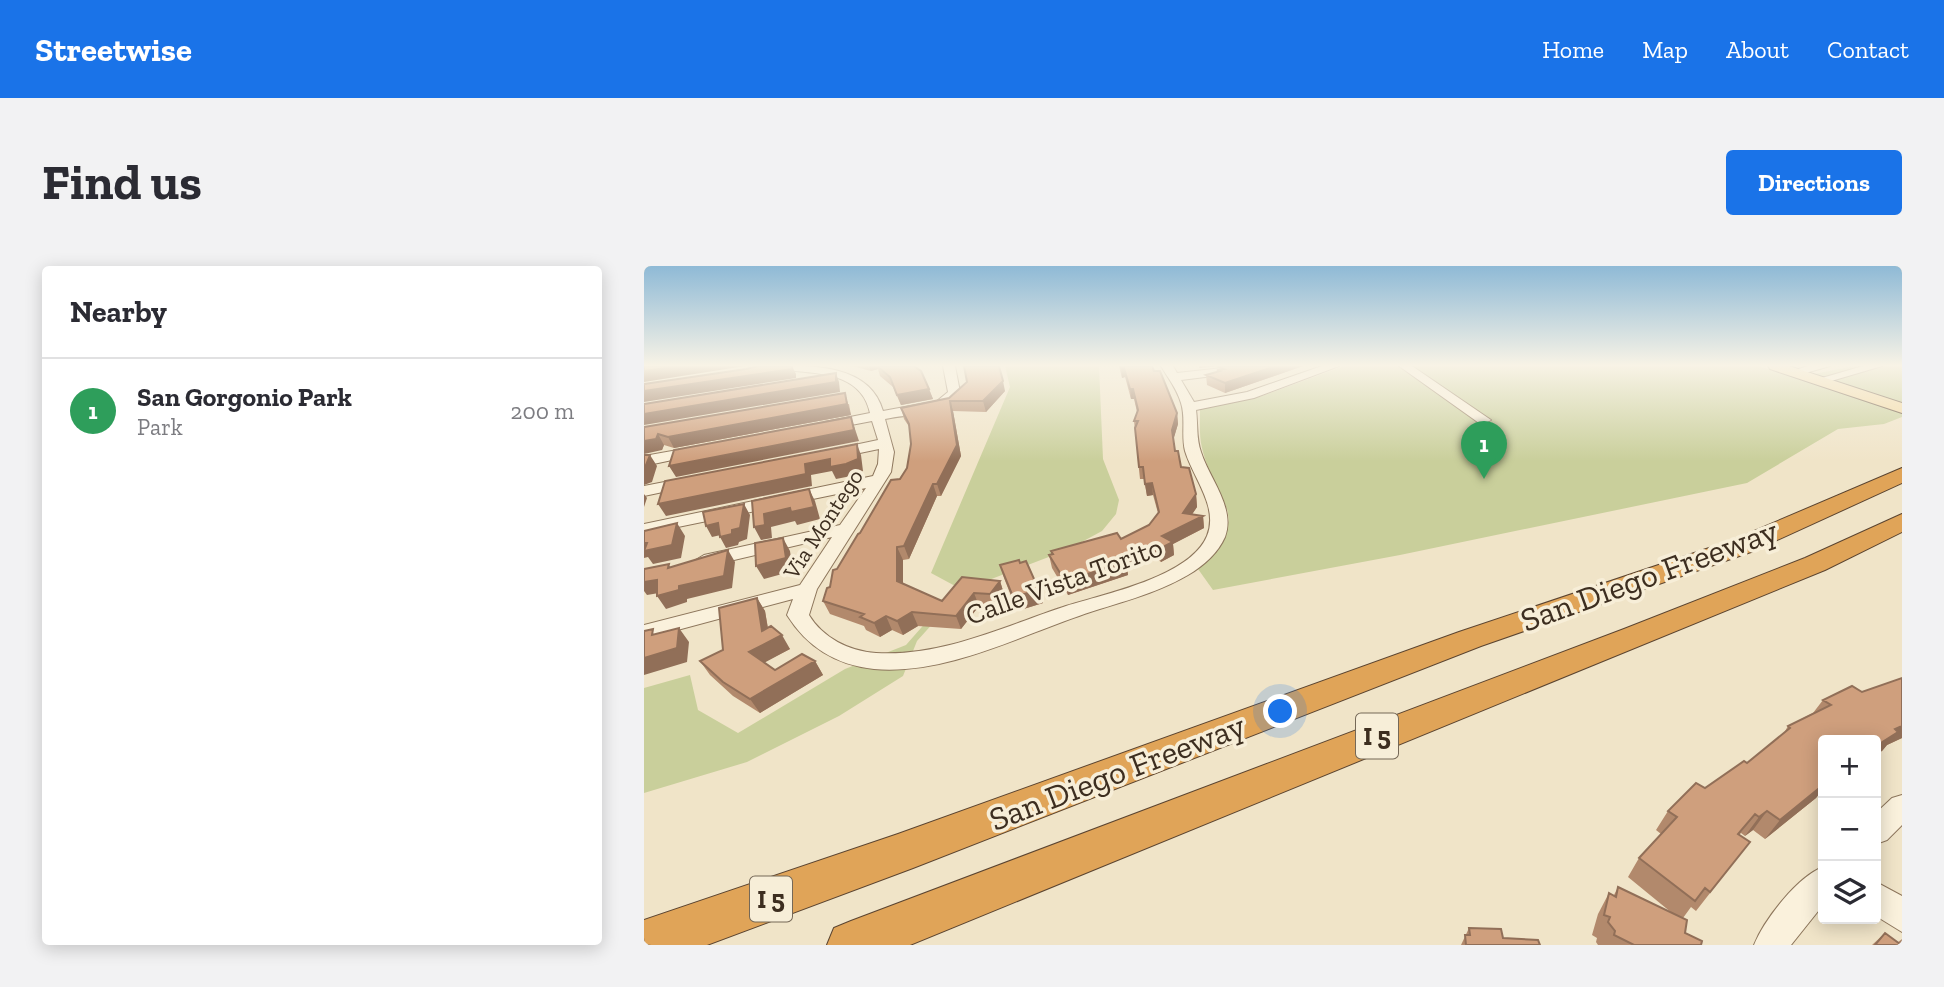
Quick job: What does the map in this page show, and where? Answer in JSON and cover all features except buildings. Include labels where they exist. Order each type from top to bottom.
[{"type":"highway","name":"San Diego Freeway","points":[[644,944],[898,854],[1470,639],[1742,547],[1902,475]]},
{"type":"highway","name":"San Diego Freeway","points":[[851,945],[1815,564],[1902,522]]},
{"type":"main road","points":[[1879,398],[1902,408]]},
{"type":"street","name":"Via Montego","points":[[824,645],[806,632],[798,615],[807,589],[879,480],[888,461],[886,443],[877,417],[864,398]]},
{"type":"street","points":[[808,430],[941,404],[950,398]]},
{"type":"street","name":"Calle Vista Torito","points":[[824,645],[874,661],[932,655],[968,646],[1156,583],[1186,567],[1208,550],[1216,535],[1219,520],[1192,449],[1189,407],[1184,398]]},
{"type":"street","points":[[1189,407],[1236,398]]},
{"type":"street","points":[[1451,398],[1484,420]]},
{"type":"street","points":[[816,457],[886,443]]},
{"type":"street","points":[[644,461],[712,448]]},
{"type":"street","points":[[644,491],[710,478]]},
{"type":"street","points":[[644,529],[879,480]]},
{"type":"street","points":[[683,566],[828,532],[847,530]]},
{"type":"street","points":[[644,632],[807,589]]},
{"type":"street","points":[[1881,826],[1902,807]]},
{"type":"street","points":[[1771,945],[1784,925],[1818,888]]},
{"type":"street","points":[[1881,901],[1902,916]]},
{"type":"green space","points":[[1005,398],[1100,398],[1103,459],[1119,500],[1116,514],[1102,531],[1067,550],[963,590],[917,641],[903,676],[839,716],[747,762],[644,793],[644,688],[690,675],[698,710],[738,733],[845,669],[906,645],[957,587],[931,573]]},
{"type":"green space","points":[[1256,398],[1855,398],[1902,413],[1902,417],[1884,424],[1838,429],[1747,483],[1400,555],[1213,590],[1198,569],[1225,534],[1228,521],[1227,509],[1202,448],[1200,409]]},
{"type":"green space","points":[[1886,398],[1902,398],[1902,403]]},
{"type":"place","name":"San Gorgonio Park","points":[[1484,479]]}]
